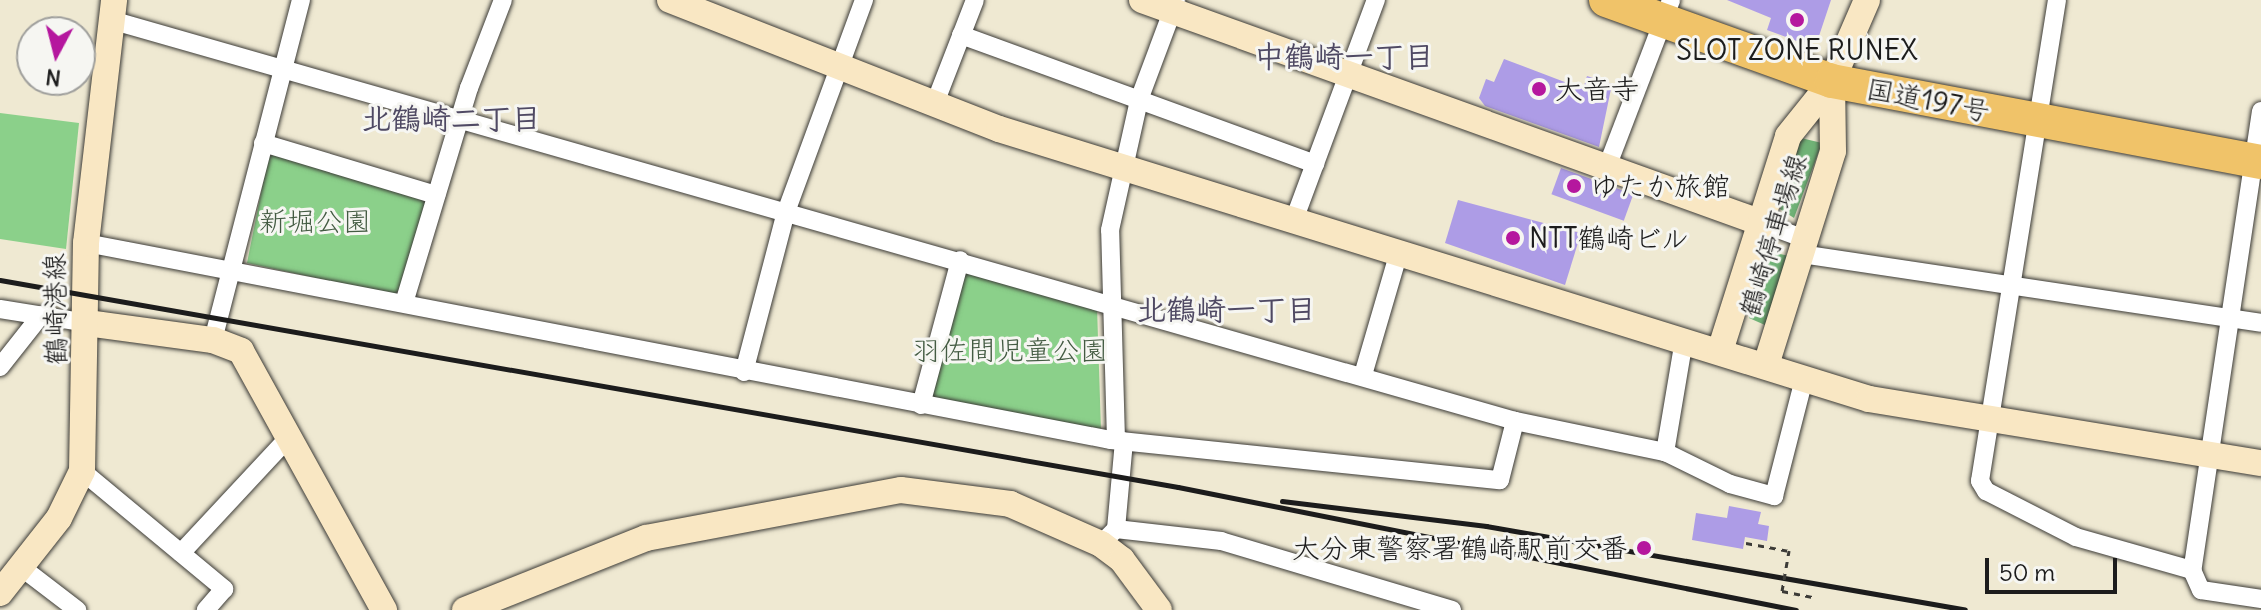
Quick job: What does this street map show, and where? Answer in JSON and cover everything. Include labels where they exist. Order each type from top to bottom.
[{"type":"highway","name":"国道197号","points":[[1606,0],[1666,10],[1832,81],[2257,162]]},
{"type":"street","points":[[213,340],[301,0]]},
{"type":"street","points":[[404,303],[459,119],[503,0]]},
{"type":"street","points":[[670,0],[935,103],[1124,167],[1913,411],[2261,463]]},
{"type":"street","points":[[744,372],[786,212],[864,0]]},
{"type":"street","points":[[935,103],[975,0]]},
{"type":"street","points":[[1142,0],[1174,6],[1349,74],[1759,222],[1803,246],[2011,285],[2261,323]]},
{"type":"street","points":[[1294,220],[1376,0]]},
{"type":"street","points":[[1832,81],[1867,0]]},
{"type":"street","points":[[2057,0],[1980,481],[1986,491],[2076,537],[2192,570]]},
{"type":"street","points":[[1159,610],[1108,537],[1120,441],[1108,299],[1124,167],[1139,100],[1174,6]]},
{"type":"street","points":[[112,10],[283,69],[786,212],[1108,299],[1515,421],[1665,452],[1730,484],[1774,496],[1804,379]]},
{"type":"street","name":"鶴崎港線","points":[[82,471],[87,323],[86,243],[112,10]]},
{"type":"street","points":[[1607,167],[1666,10]]},
{"type":"street","points":[[961,35],[1315,164]]},
{"type":"street","name":"鶴崎停車場線","points":[[1720,351],[1788,136],[1832,81]]},
{"type":"street","name":"鶴崎停車場線","points":[[1766,365],[1833,151],[1832,81]]},
{"type":"street","points":[[2261,111],[2257,162],[2192,570],[2201,590],[2261,599]]},
{"type":"street","points":[[263,143],[436,195]]},
{"type":"street","points":[[86,243],[232,260],[404,303],[744,372],[1120,441],[1500,480],[1515,421]]},
{"type":"street","points":[[1363,375],[1399,252]]},
{"type":"street","points":[[921,405],[960,260]]},
{"type":"street","points":[[0,309],[213,340],[241,351],[290,436],[378,608]]},
{"type":"street","points":[[0,367],[41,315]]},
{"type":"street","points":[[1665,452],[1684,340]]},
{"type":"street","points":[[181,553],[290,436]]},
{"type":"street","points":[[0,593],[21,567],[82,471],[224,589],[206,610]]},
{"type":"street","points":[[465,610],[646,538],[901,490],[1010,504],[1108,537],[1221,541],[1452,610]]},
{"type":"street","points":[[21,567],[77,610]]},
{"type":"path","points":[[1746,543],[1789,551],[1782,591],[1812,597]]},
{"type":"green space","points":[[0,113],[79,123],[66,249],[0,239]]},
{"type":"green space","points":[[1801,138],[1822,143],[1794,218],[1780,209]]},
{"type":"green space","name":"新堀公園","points":[[275,153],[422,195],[426,203],[400,289],[394,295],[247,263],[268,158]]},
{"type":"green space","points":[[1768,251],[1789,256],[1765,325],[1749,318]]},
{"type":"green space","name":"羽佐間児童公園","points":[[967,272],[1097,307],[1101,431],[932,402],[927,393],[960,277]]},
{"type":"building","name":"SLOT ZONE RUNEX","points":[[1727,0],[1831,0],[1819,36],[1802,43],[1767,30],[1771,18]]},
{"type":"building","points":[[1504,59],[1583,89],[1587,76],[1612,84],[1599,147],[1485,106],[1479,98],[1486,79],[1494,82]]},
{"type":"building","points":[[1561,168],[1633,194],[1624,221],[1551,194]]},
{"type":"building","name":"NTT鶴崎ビル","points":[[1458,200],[1581,233],[1565,285],[1445,243]]},
{"type":"building","points":[[1729,506],[1761,512],[1758,524],[1769,526],[1767,541],[1745,537],[1743,549],[1692,540],[1696,513],[1727,518]]},
{"type":"railway","points":[[0,280],[1178,487],[1796,610]]},
{"type":"railway","points":[[1282,501],[1486,526],[1965,610]]},
{"type":"place","name":"SLOT ZONE RUNEX","points":[[1797,20]]},
{"type":"place","name":"大音寺","points":[[1539,89]]},
{"type":"place","name":"ゆたか旅館","points":[[1574,186]]},
{"type":"place","name":"NTT鶴崎ビル","points":[[1513,238]]},
{"type":"place","name":"大分東警察署鶴崎駅前交番","points":[[1644,548]]},
{"type":"district","name":"中鶴崎一丁目","points":[[1344,56]]},
{"type":"district","name":"北鶴崎二丁目","points":[[451,118]]},
{"type":"district","name":"北鶴崎一丁目","points":[[1226,309]]}]
